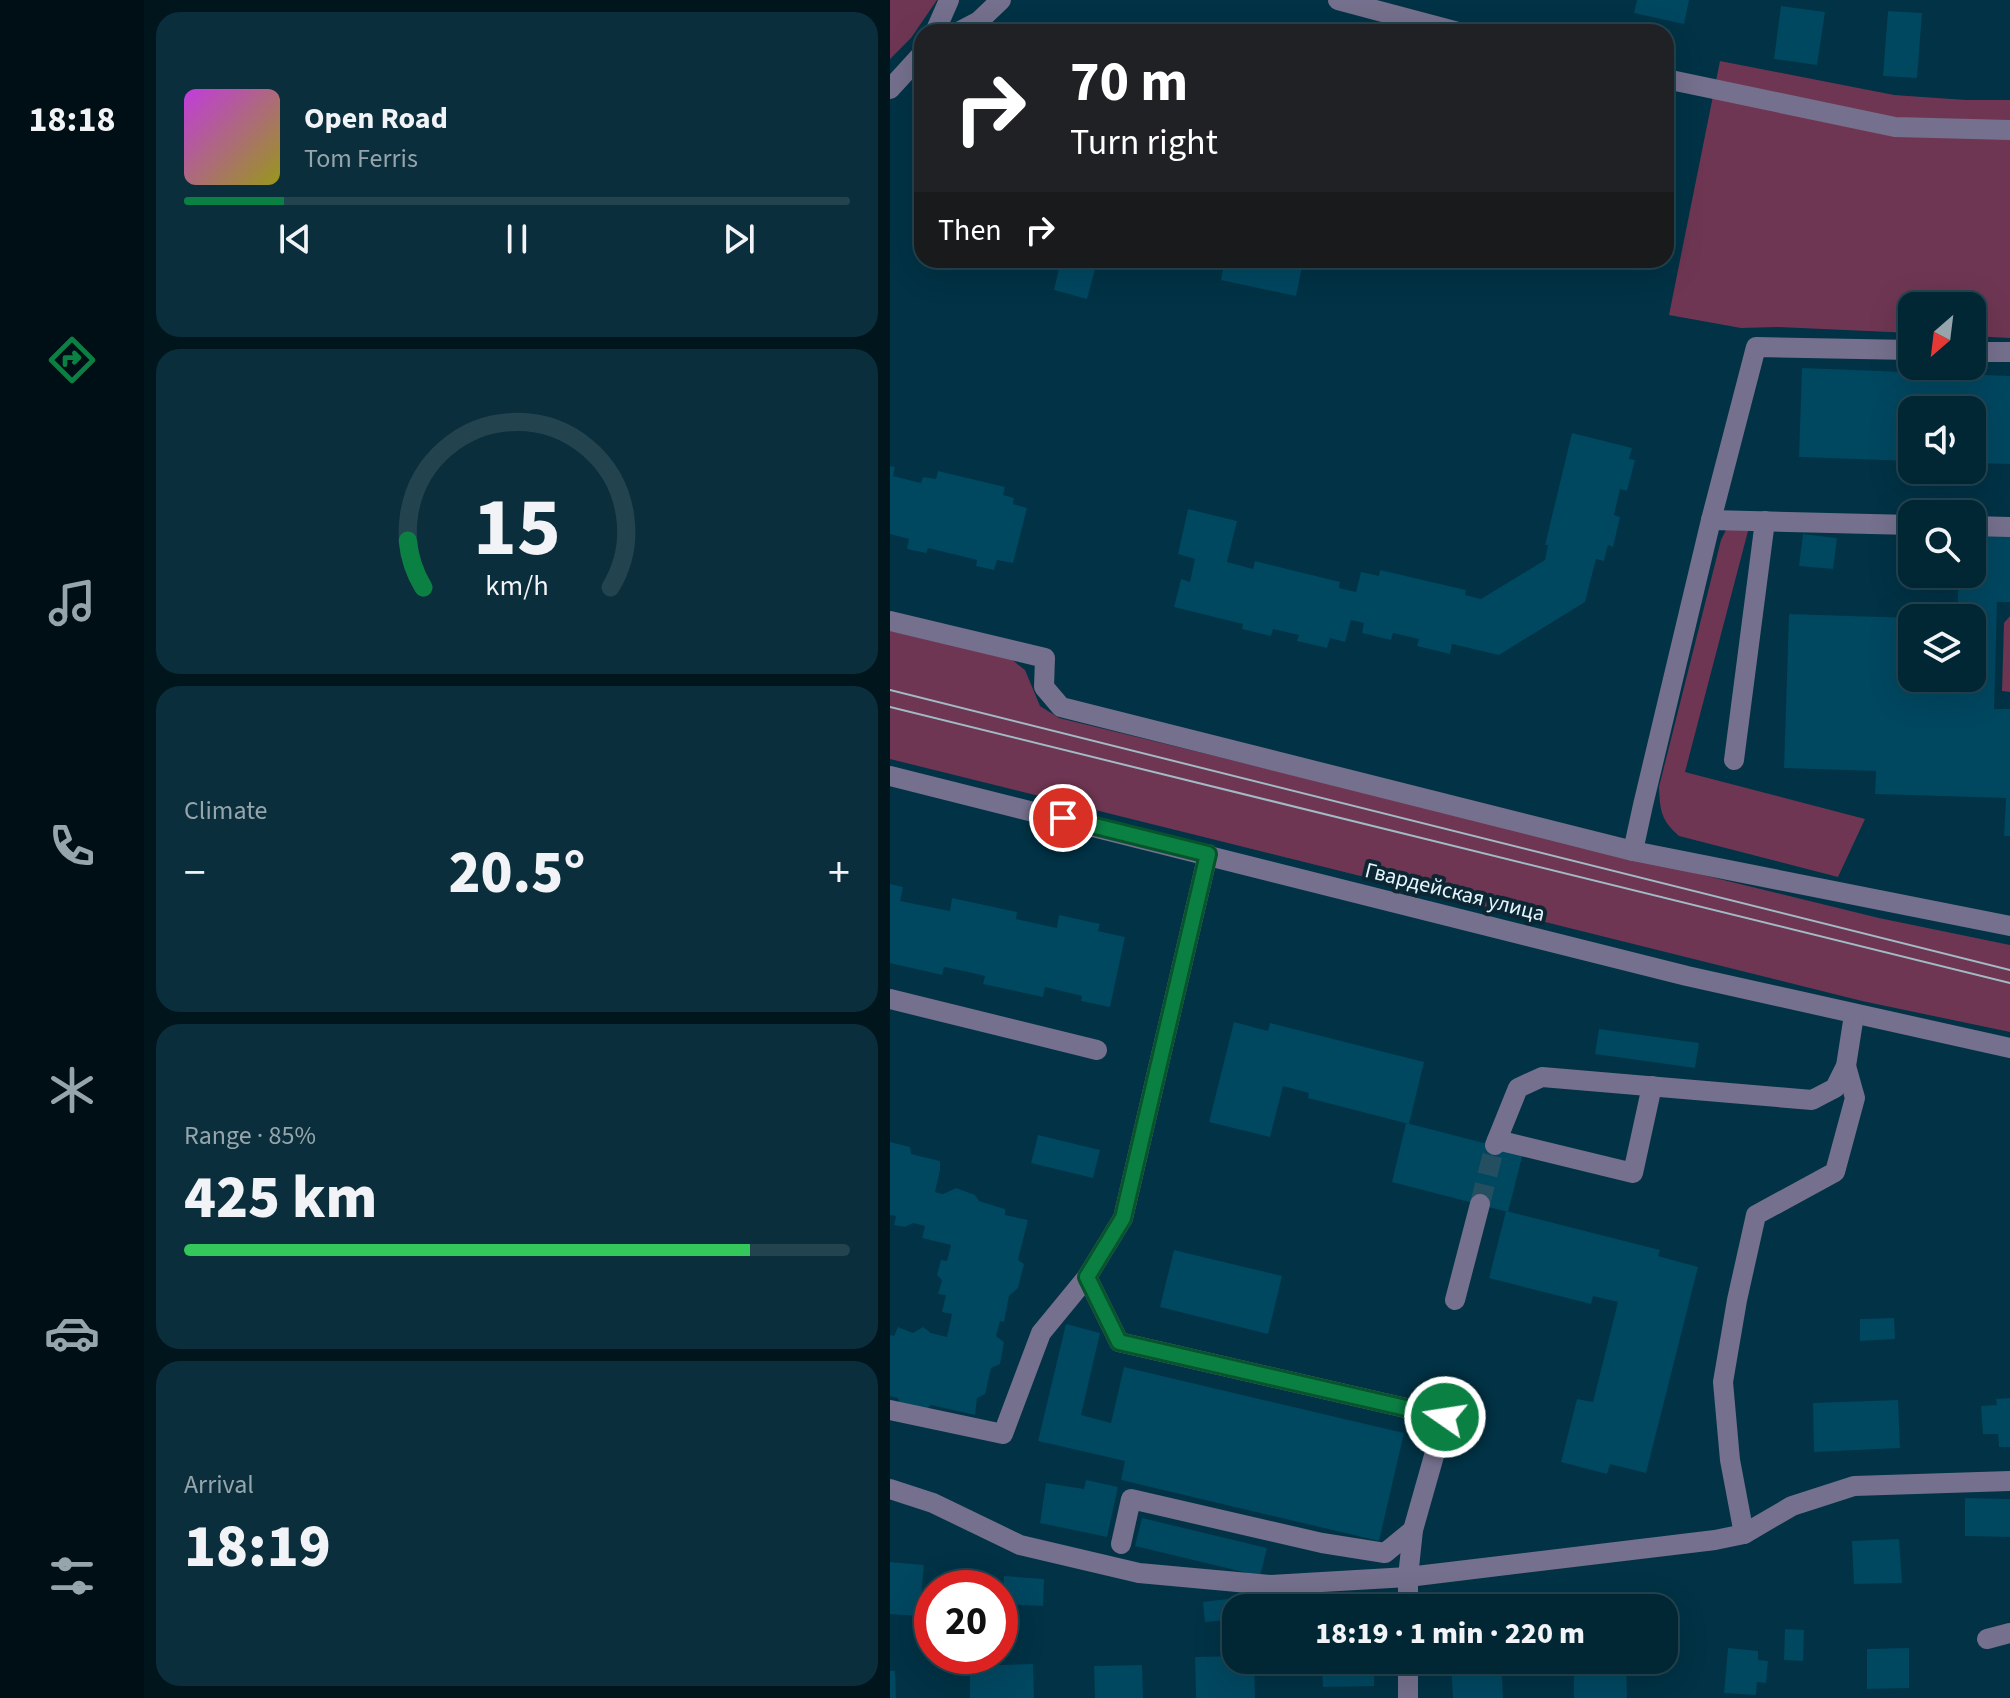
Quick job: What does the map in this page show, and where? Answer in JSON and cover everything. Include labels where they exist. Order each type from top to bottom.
[{"type":"street","points":[[938,24],[949,0]]},
{"type":"street","points":[[973,24],[1001,0]]},
{"type":"street","points":[[1338,0],[1428,24]]},
{"type":"street","points":[[890,89],[914,63]]},
{"type":"street","points":[[1674,81],[1895,127],[2010,130]]},
{"type":"street","points":[[1633,851],[1711,520],[1756,347],[1898,350]]},
{"type":"street","points":[[1986,352],[2010,352]]},
{"type":"street","points":[[1711,520],[1898,525]]},
{"type":"street","points":[[1734,760],[1765,521]]},
{"type":"street","points":[[1986,526],[2010,527]]},
{"type":"street","points":[[890,621],[1045,658],[1044,687],[1061,707],[1633,851],[2010,926]]},
{"type":"street","name":"Гвардейская улица","points":[[890,776],[1687,976],[2010,1048]]},
{"type":"street","points":[[890,1410],[1003,1434],[1041,1333],[1087,1277],[1123,1218],[1208,854]]},
{"type":"street","points":[[890,999],[1097,1050]]},
{"type":"street","points":[[1652,1086],[1633,1173],[1496,1142],[1518,1088],[1542,1077],[1652,1086],[1812,1100],[1835,1088],[1846,1066],[1854,1015]]},
{"type":"street","points":[[1744,1534],[1730,1460],[1723,1382],[1737,1300],[1756,1215],[1835,1172],[1855,1098],[1846,1066]]},
{"type":"street","points":[[1455,1300],[1480,1204]]},
{"type":"street","points":[[1087,1277],[1119,1342],[1445,1417],[1413,1530],[1408,1594]]},
{"type":"street","points":[[890,1489],[933,1503],[1020,1545],[1139,1573],[1270,1585],[1408,1577],[1715,1540],[1744,1534],[1792,1506],[1854,1486],[2010,1481]]},
{"type":"street","points":[[1121,1544],[1131,1499],[1322,1543],[1385,1553],[1413,1530]]},
{"type":"street","points":[[1987,1639],[2010,1633]]},
{"type":"street","points":[[1408,1674],[1408,1698]]},
{"type":"shaded area","points":[[890,0],[937,0],[921,24],[914,24],[911,38],[890,59]]},
{"type":"shaded area","points":[[1720,61],[1894,95],[2010,100],[2010,338],[1986,337],[1986,292],[1898,292],[1898,332],[1741,328],[1669,315]]},
{"type":"shaded area","points":[[1734,527],[1748,531],[1685,772],[1865,819],[1838,877],[1679,836],[1668,825],[1663,814],[1659,787],[1721,540],[1726,530]]},
{"type":"shaded area","points":[[2010,616],[2010,692],[2002,691],[2004,623]]},
{"type":"shaded area","points":[[890,631],[1011,659],[1025,670],[1040,706],[1059,718],[1879,918],[2010,945],[2010,1032],[1862,1001],[890,759]]},
{"type":"building","points":[[1637,0],[1689,0],[1684,24],[1634,13]]},
{"type":"building","points":[[1781,6],[1825,12],[1817,65],[1774,59]]},
{"type":"building","points":[[1888,11],[1922,13],[1917,78],[1883,76]]},
{"type":"building","points":[[1059,268],[1095,268],[1087,299],[1054,290]]},
{"type":"building","points":[[1223,268],[1302,268],[1296,296],[1221,280]]},
{"type":"building","points":[[1802,368],[1898,372],[1898,380],[1986,380],[1986,375],[2010,376],[2010,464],[1986,463],[1986,396],[1898,396],[1898,461],[1799,457]]},
{"type":"building","points":[[1572,433],[1632,448],[1629,459],[1635,460],[1627,491],[1620,489],[1614,515],[1620,517],[1613,547],[1608,545],[1604,561],[1596,559],[1585,602],[1499,655],[1452,644],[1450,654],[1417,646],[1419,639],[1393,633],[1391,640],[1362,633],[1364,623],[1351,620],[1345,642],[1330,638],[1327,648],[1297,641],[1299,635],[1273,629],[1271,636],[1242,629],[1243,624],[1174,607],[1181,579],[1190,582],[1195,559],[1178,554],[1188,509],[1237,521],[1227,562],[1253,569],[1255,561],[1340,582],[1339,588],[1356,592],[1361,572],[1379,576],[1380,570],[1466,590],[1465,595],[1481,599],[1545,560],[1548,545],[1545,545]]},
{"type":"building","points":[[890,466],[895,467],[893,476],[921,483],[923,477],[936,479],[938,471],[1005,487],[1003,495],[1014,498],[1013,504],[1027,508],[1013,563],[997,560],[994,570],[976,566],[977,560],[928,548],[926,553],[907,549],[909,539],[890,534]]},
{"type":"building","points":[[1803,534],[1837,538],[1833,569],[1799,566]]},
{"type":"building","points":[[1986,535],[2010,536],[2010,602],[1997,602],[1994,709],[2010,709],[2010,836],[2004,836],[2006,798],[1875,794],[1876,771],[1784,768],[1789,614],[1898,618],[1898,692],[1986,692],[1986,604],[1958,604],[1958,588],[1986,588]]},
{"type":"building","points":[[890,884],[903,887],[900,901],[950,911],[952,898],[1017,912],[1016,919],[1057,928],[1059,915],[1100,924],[1098,931],[1125,937],[1110,1007],[1081,1001],[1082,996],[1045,987],[1043,997],[983,984],[985,976],[964,971],[944,967],[942,975],[890,963]]},
{"type":"building","points":[[1234,1022],[1268,1031],[1270,1023],[1424,1062],[1409,1124],[1308,1098],[1309,1093],[1283,1086],[1270,1137],[1209,1122]]},
{"type":"building","points":[[1599,1029],[1699,1043],[1695,1068],[1595,1054]]},
{"type":"building","points":[[1406,1123],[1523,1153],[1508,1212],[1392,1182]]},
{"type":"building","points":[[1038,1135],[1100,1150],[1093,1178],[1031,1163]]},
{"type":"building","points":[[890,1142],[910,1147],[911,1154],[940,1161],[935,1192],[943,1194],[956,1188],[975,1195],[979,1201],[1005,1209],[1005,1215],[1028,1220],[1018,1260],[1024,1264],[1018,1288],[1009,1296],[1004,1322],[1000,1321],[996,1336],[1004,1342],[1000,1364],[991,1368],[985,1394],[977,1398],[975,1415],[931,1405],[925,1411],[900,1404],[898,1398],[890,1396],[890,1335],[894,1336],[898,1327],[913,1333],[923,1327],[931,1333],[947,1337],[952,1314],[942,1312],[946,1295],[938,1294],[942,1280],[937,1275],[941,1260],[947,1261],[951,1245],[922,1238],[925,1226],[913,1223],[905,1227],[894,1225],[896,1216],[890,1215]]},
{"type":"building","points":[[1506,1211],[1660,1250],[1658,1256],[1698,1267],[1646,1473],[1610,1464],[1607,1474],[1561,1462],[1577,1399],[1593,1402],[1618,1302],[1593,1296],[1591,1304],[1489,1278]]},
{"type":"building","points":[[1174,1250],[1282,1276],[1268,1334],[1160,1307]]},
{"type":"building","points":[[1894,1318],[1895,1339],[1860,1341],[1860,1319]]},
{"type":"building","points":[[1066,1324],[1100,1333],[1081,1415],[1111,1423],[1124,1367],[1404,1433],[1379,1541],[1121,1480],[1125,1461],[1038,1441]]},
{"type":"building","points":[[2010,1398],[2010,1447],[1999,1447],[1998,1434],[1983,1434],[1981,1406],[1997,1405],[1996,1399]]},
{"type":"building","points":[[1898,1400],[1900,1448],[1814,1452],[1813,1403]]},
{"type":"building","points":[[1086,1480],[1118,1487],[1107,1537],[1040,1523],[1046,1483],[1084,1489]]},
{"type":"building","points":[[1965,1498],[2010,1499],[2010,1537],[1965,1536]]},
{"type":"building","points":[[1142,1518],[1267,1548],[1260,1576],[1135,1546]]},
{"type":"building","points":[[1899,1539],[1902,1583],[1854,1584],[1852,1541]]},
{"type":"building","points":[[890,1562],[924,1565],[924,1570],[914,1570],[914,1616],[890,1614]]},
{"type":"building","points":[[1018,1577],[1044,1579],[1043,1606],[1018,1605]]},
{"type":"building","points":[[1222,1600],[1222,1620],[1205,1622],[1203,1602]]},
{"type":"building","points":[[1785,1629],[1804,1630],[1803,1661],[1784,1660]]},
{"type":"building","points":[[1728,1648],[1758,1651],[1758,1660],[1768,1661],[1766,1683],[1757,1682],[1756,1695],[1724,1693]]},
{"type":"building","points":[[1909,1648],[1909,1688],[1867,1689],[1867,1649]]},
{"type":"building","points":[[1222,1656],[1222,1674],[1254,1674],[1255,1698],[1196,1698],[1195,1657]]},
{"type":"building","points":[[1018,1664],[1033,1664],[1034,1698],[970,1698],[970,1674],[1018,1674]]},
{"type":"building","points":[[1142,1665],[1143,1698],[1095,1698],[1094,1666]]},
{"type":"building","points":[[890,1671],[895,1671],[896,1698],[890,1698]]},
{"type":"building","points":[[1322,1674],[1374,1674],[1374,1686],[1323,1687]]},
{"type":"building","points":[[1452,1674],[1502,1674],[1503,1698],[1453,1698]]},
{"type":"building","points":[[1574,1674],[1626,1674],[1627,1698],[1574,1698]]},
{"type":"tunnel","points":[[1480,1204],[1495,1145]]},
{"type":"tram line","points":[[890,690],[2010,970]]},
{"type":"tram line","points":[[890,707],[2010,983]]},
{"type":"route","points":[[1063,818],[1208,854],[1123,1218],[1087,1277],[1119,1342],[1445,1417]]}]
